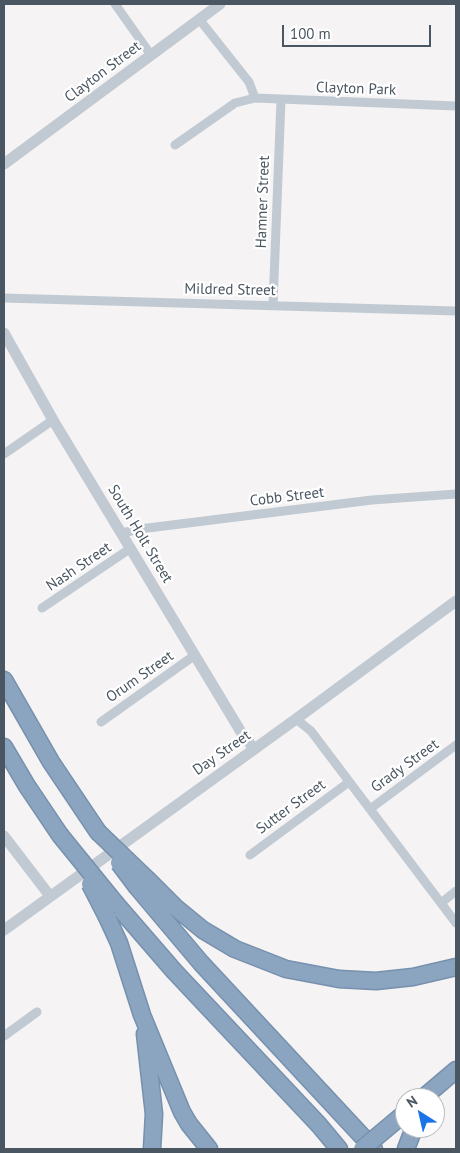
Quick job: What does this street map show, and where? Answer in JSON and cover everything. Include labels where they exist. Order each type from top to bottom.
[{"type":"highway","points":[[4,680],[51,762],[85,814],[142,883],[201,963],[374,1149]]},
{"type":"highway","points":[[4,747],[27,786],[112,911],[174,970],[319,1125],[339,1149]]},
{"type":"highway","points":[[142,883],[203,930],[235,949],[268,963],[303,974],[339,979],[394,979],[433,973],[456,966]]},
{"type":"highway","points":[[112,911],[119,942],[142,1015],[182,1112],[209,1149]]},
{"type":"highway","points":[[142,1015],[154,1114],[152,1149]]},
{"type":"highway","points":[[435,1088],[456,1070]]},
{"type":"highway","points":[[443,1088],[456,1074]]},
{"type":"highway","points":[[362,1149],[395,1121]]},
{"type":"street","points":[[115,4],[151,55]]},
{"type":"street","name":"Clayton Street","points":[[4,164],[220,4]]},
{"type":"street","points":[[174,145],[235,103],[255,98],[249,82],[199,19]]},
{"type":"street","name":"Clayton Park","points":[[255,98],[456,106]]},
{"type":"street","name":"Hamner Street","points":[[273,304],[281,100]]},
{"type":"street","name":"Mildred Street","points":[[4,298],[456,310]]},
{"type":"street","name":"South Holt Street","points":[[4,333],[53,420],[241,732],[254,749]]},
{"type":"street","points":[[4,454],[53,420]]},
{"type":"street","name":"Cobb Street","points":[[122,533],[140,529],[372,500],[456,494]]},
{"type":"street","name":"Nash Street","points":[[42,608],[131,548]]},
{"type":"street","name":"Day Street","points":[[4,930],[456,601]]},
{"type":"street","name":"Orum Street","points":[[102,722],[195,655]]},
{"type":"street","points":[[296,719],[311,731],[456,923]]},
{"type":"street","name":"Grady Street","points":[[370,808],[456,745]]},
{"type":"street","name":"Sutter Street","points":[[250,855],[348,782]]},
{"type":"street","points":[[4,836],[50,896]]},
{"type":"street","points":[[441,903],[456,891]]},
{"type":"street","points":[[4,1036],[37,1012]]}]
